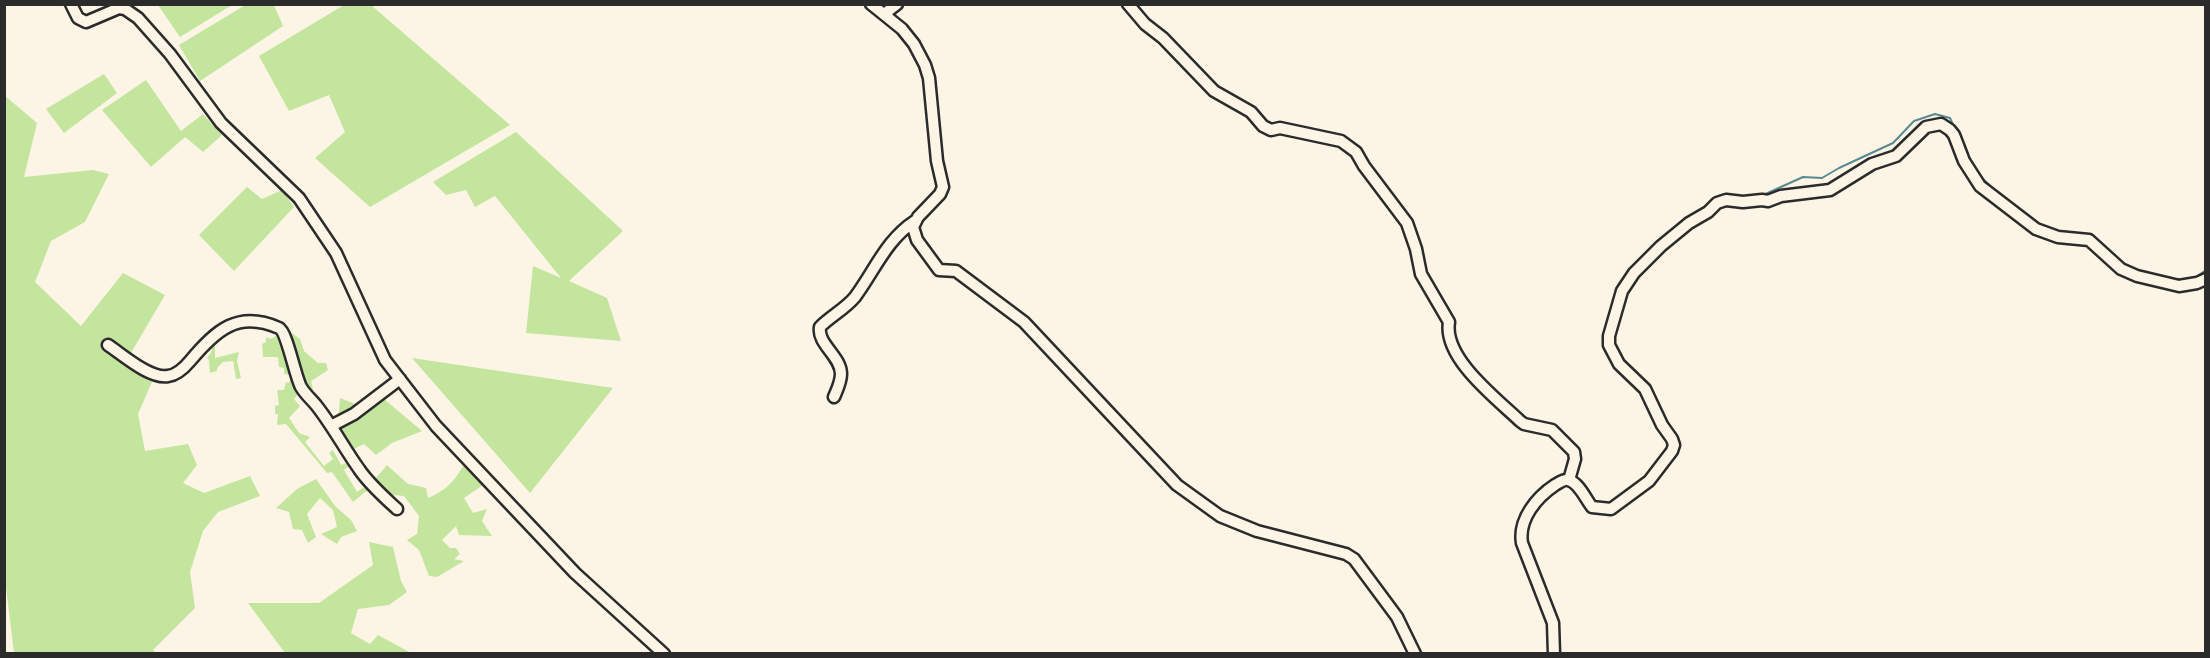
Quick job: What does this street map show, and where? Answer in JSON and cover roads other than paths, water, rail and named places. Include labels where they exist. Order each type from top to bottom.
[{"type":"street","points":[[71,4],[78,18],[86,22],[119,8],[130,12],[170,54],[221,123],[293,191],[331,244],[380,351],[445,437],[575,573],[664,654]]},
{"type":"street","points":[[834,397],[840,378],[840,369],[819,333],[820,327],[847,306],[862,287],[890,242],[899,232],[915,221],[940,194],[944,184],[937,161],[925,65],[914,44],[887,16],[871,4]]},
{"type":"street","points":[[887,16],[888,11],[897,4]]},
{"type":"street","points":[[1128,4],[1145,24],[1163,38],[1214,91],[1251,112],[1263,126],[1271,130],[1280,128],[1341,141],[1356,152],[1407,223],[1421,274],[1449,322],[1447,331],[1463,365],[1520,421],[1524,424],[1547,427],[1574,452],[1570,475],[1592,507],[1611,509],[1649,481],[1674,448],[1672,439],[1662,425],[1645,389],[1619,364],[1609,345],[1609,336],[1623,288],[1639,264],[1717,203],[1768,201],[1781,196],[1830,190],[1872,164],[1896,156],[1926,127],[1941,124],[1954,135],[1964,161],[1980,186],[2036,229],[2058,237],[2089,240],[2121,269],[2137,276],[2179,286],[2205,279]]},
{"type":"street","points":[[915,221],[913,227],[915,236],[939,270],[956,271],[1024,322],[1177,485],[1220,516],[1257,531],[1346,554],[1354,559],[1397,617],[1415,654]]},
{"type":"street","points":[[108,345],[155,375],[168,376],[187,366],[215,336],[240,321],[268,324],[284,332],[290,359],[301,387],[331,426],[365,478],[397,509]]},
{"type":"street","points":[[331,426],[354,414],[400,379]]},
{"type":"street","points":[[1554,654],[1553,623],[1521,536],[1531,508],[1551,488],[1570,475]]},
{"type":"waterway","points":[[1761,196],[1803,177],[1822,178],[1893,143],[1914,121],[1935,114],[1950,118],[1955,129]]},
{"type":"waterway","points":[[1978,174],[1995,191]]},
{"type":"waterway","points":[[2092,236],[2100,244]]},
{"type":"waterway","points":[[2193,279],[2206,270]]},
{"type":"waterway","points":[[2170,279],[2185,280]]}]
